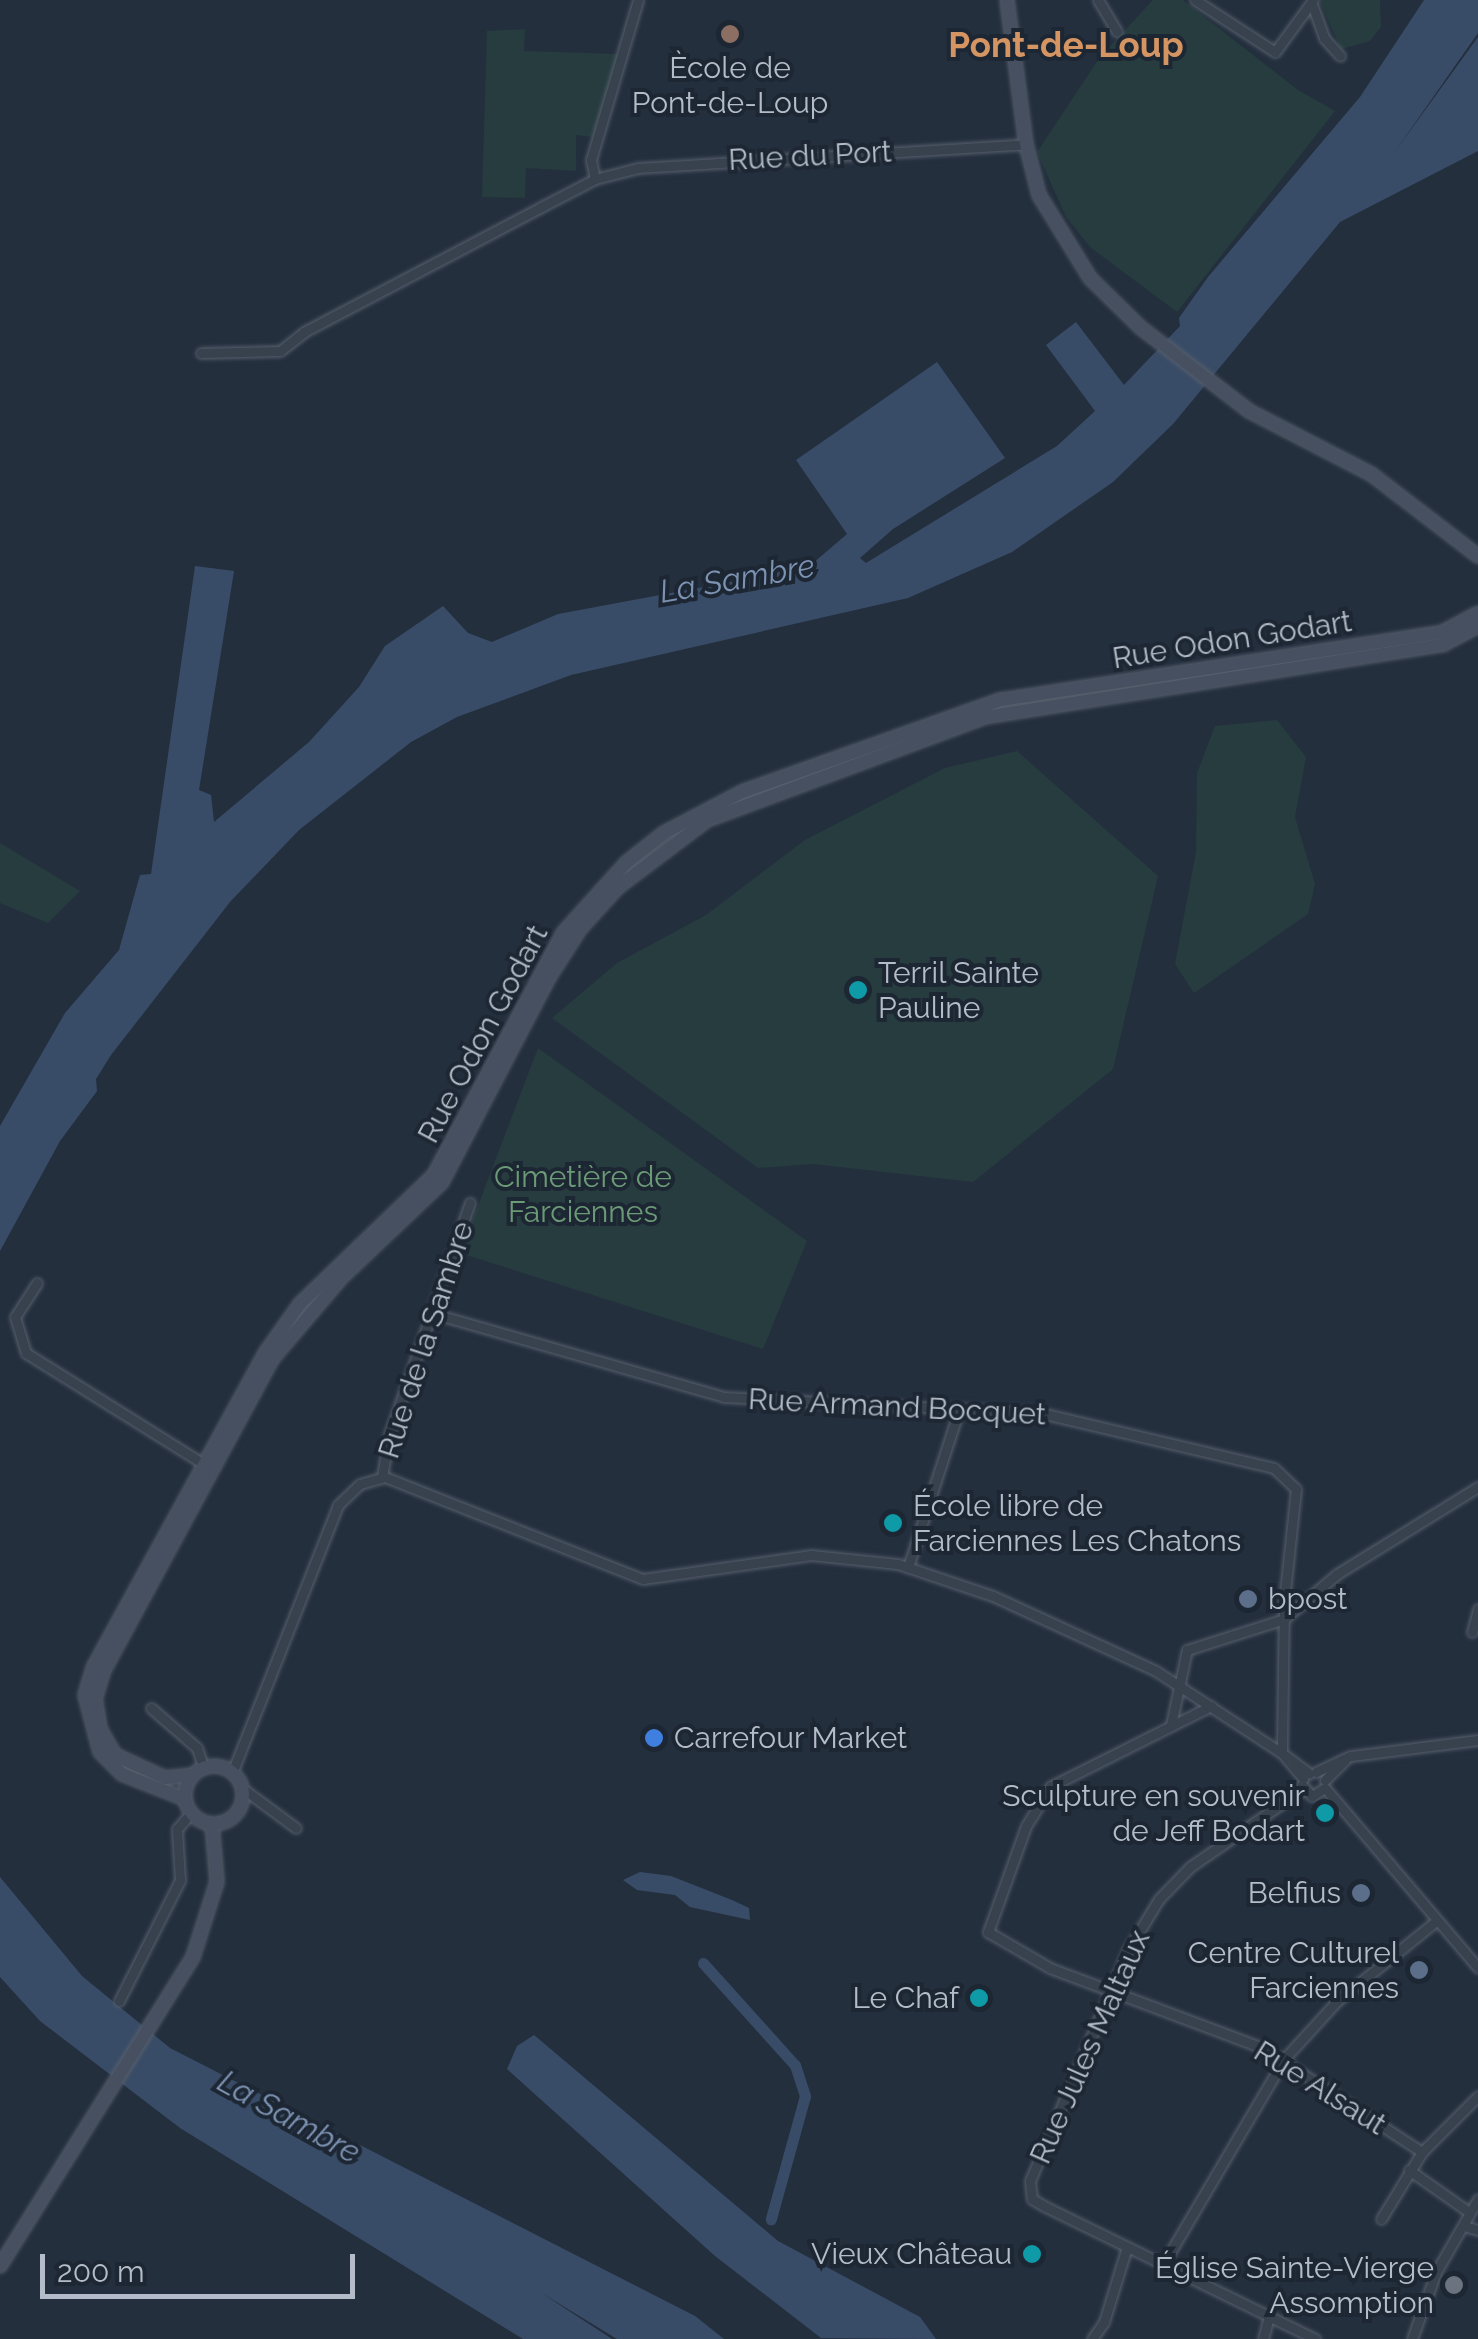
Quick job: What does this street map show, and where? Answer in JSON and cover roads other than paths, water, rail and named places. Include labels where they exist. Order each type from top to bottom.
[{"type":"main road","points":[[1007,0],[1026,144],[1058,232],[1090,278],[1141,328],[1268,425],[1371,474],[1478,556]]},
{"type":"main road","name":"Rue Odon Godart","points":[[185,1799],[122,1774],[100,1752],[85,1695],[300,1304],[434,1176],[563,933],[626,863],[664,834],[742,792],[1001,700],[1444,632],[1478,613]]},
{"type":"main road","name":"Rue Odon Godart","points":[[199,1772],[166,1778],[115,1754],[100,1730],[95,1698],[103,1672],[208,1466],[273,1358],[304,1317],[442,1182],[580,929],[618,887],[707,820],[986,717],[1444,644],[1478,626]]},
{"type":"main road","points":[[199,1772],[232,1772],[242,1788],[236,1814],[212,1824],[191,1813],[185,1799],[199,1772]]},
{"type":"main road","points":[[0,2266],[166,2008],[212,1907],[218,1860],[212,1824]]},
{"type":"street","points":[[596,179],[590,160],[638,0]]},
{"type":"street","points":[[1098,0],[1118,32]]},
{"type":"street","points":[[1195,0],[1275,52],[1313,3]]},
{"type":"street","points":[[1313,3],[1324,38],[1340,56]]},
{"type":"street","name":"Rue du Port","points":[[201,353],[280,351],[304,332],[596,179],[638,168],[1026,144]]},
{"type":"street","name":"Rue de la Sambre","points":[[382,1477],[390,1435],[436,1314],[470,1203]]},
{"type":"street","points":[[37,1283],[15,1317],[26,1353],[208,1466]]},
{"type":"street","name":"Rue Armand Bocquet","points":[[436,1314],[724,1396],[958,1413],[1041,1412],[1274,1468],[1296,1490],[1284,1619],[1282,1754]]},
{"type":"street","points":[[908,1567],[958,1413]]},
{"type":"street","points":[[232,1772],[338,1505],[360,1484],[382,1477],[643,1579],[811,1555],[908,1567],[993,1596],[1177,1684],[1282,1754],[1308,1778],[1325,1784],[1478,1968]]},
{"type":"street","points":[[1169,1727],[1178,1712],[1180,1662],[1198,1641],[1284,1619],[1337,1574],[1478,1487]]},
{"type":"street","points":[[1472,1632],[1478,1608]]},
{"type":"street","name":"Rue Alsaut","points":[[1211,1706],[1051,1786],[1026,1826],[988,1932],[1050,1968],[1284,2060],[1422,2152]]},
{"type":"street","points":[[151,1708],[197,1748],[199,1772]]},
{"type":"street","name":"Rue Jules Maltaux","points":[[1127,2247],[1032,2199],[1030,2181],[1128,1950],[1172,1883],[1308,1778],[1351,1756],[1478,1740]]},
{"type":"street","points":[[1308,1778],[1316,1796],[1351,1756]]},
{"type":"street","points":[[242,1788],[296,1828]]},
{"type":"street","points":[[119,2001],[180,1880],[178,1829],[191,1813]]},
{"type":"street","points":[[1164,2263],[1284,2060],[1337,2001],[1436,1921]]},
{"type":"street","points":[[1380,2219],[1422,2152],[1478,2096]]},
{"type":"street","points":[[1409,2170],[1469,2212]]},
{"type":"street","points":[[1412,2339],[1436,2272],[1478,2199]]},
{"type":"street","points":[[1464,2226],[1478,2230]]},
{"type":"street","points":[[1092,2339],[1104,2322],[1127,2247],[1315,2339]]},
{"type":"street","points":[[1263,2339],[1269,2317]]},
{"type":"water","points":[[1424,0],[1478,0],[1478,33],[1394,153],[1478,37],[1478,151],[1340,222],[1173,424],[1113,482],[1012,552],[908,598],[571,675],[457,717],[411,742],[299,830],[230,902],[111,1055],[96,1079],[97,1091],[60,1141],[0,1251],[0,1126],[65,1013],[119,950],[140,875],[151,874],[195,566],[234,571],[199,790],[211,795],[214,822],[309,742],[359,687],[385,646],[443,606],[468,633],[492,642],[558,614],[757,577],[797,561],[805,570],[847,534],[796,460],[937,362],[1005,458],[893,529],[860,558],[866,563],[1057,446],[1095,411],[1046,345],[1076,322],[1124,385],[1180,326],[1179,318],[1208,277],[1360,97]]},
{"type":"water","points":[[640,1872],[671,1876],[732,1900],[749,1908],[750,1920],[690,1907],[675,1895],[637,1890],[623,1880]]},
{"type":"water","name":"La Sambre","points":[[0,1877],[82,1976],[170,2048],[695,2316],[724,2339],[617,2339],[540,2292],[612,2339],[523,2339],[180,2128],[40,2021],[0,1977]]},
{"type":"water","points":[[534,2035],[778,2241],[920,2317],[936,2339],[821,2338],[715,2256],[507,2069],[517,2046]]},
{"type":"waterway","points":[[703,1963],[795,2065],[805,2096],[771,2219]]},
{"type":"place","name":"Ècole de Pont-de-Loup","points":[[730,34]]},
{"type":"place","name":"Terril Sainte Pauline","points":[[858,990]]},
{"type":"place","name":"École libre de Farciennes Les Chatons","points":[[893,1523]]},
{"type":"place","name":"bpost","points":[[1248,1599]]},
{"type":"place","name":"Carrefour Market","points":[[654,1738]]},
{"type":"place","name":"Sculpture en souvenir de Jeff Bodart","points":[[1325,1813]]},
{"type":"place","name":"Belfius","points":[[1361,1893]]},
{"type":"place","name":"Centre Culturel Farciennes","points":[[1419,1970]]},
{"type":"place","name":"Le Chaf","points":[[979,1998]]},
{"type":"place","name":"Vieux Château","points":[[1032,2254]]},
{"type":"place","name":"Église Sainte-Vierge Assomption","points":[[1454,2285]]},
{"type":"district","name":"Pont-de-Loup","points":[[1066,45]]},
{"type":"park label","name":"Cimetière de Farciennes","points":[[583,1194]]}]
